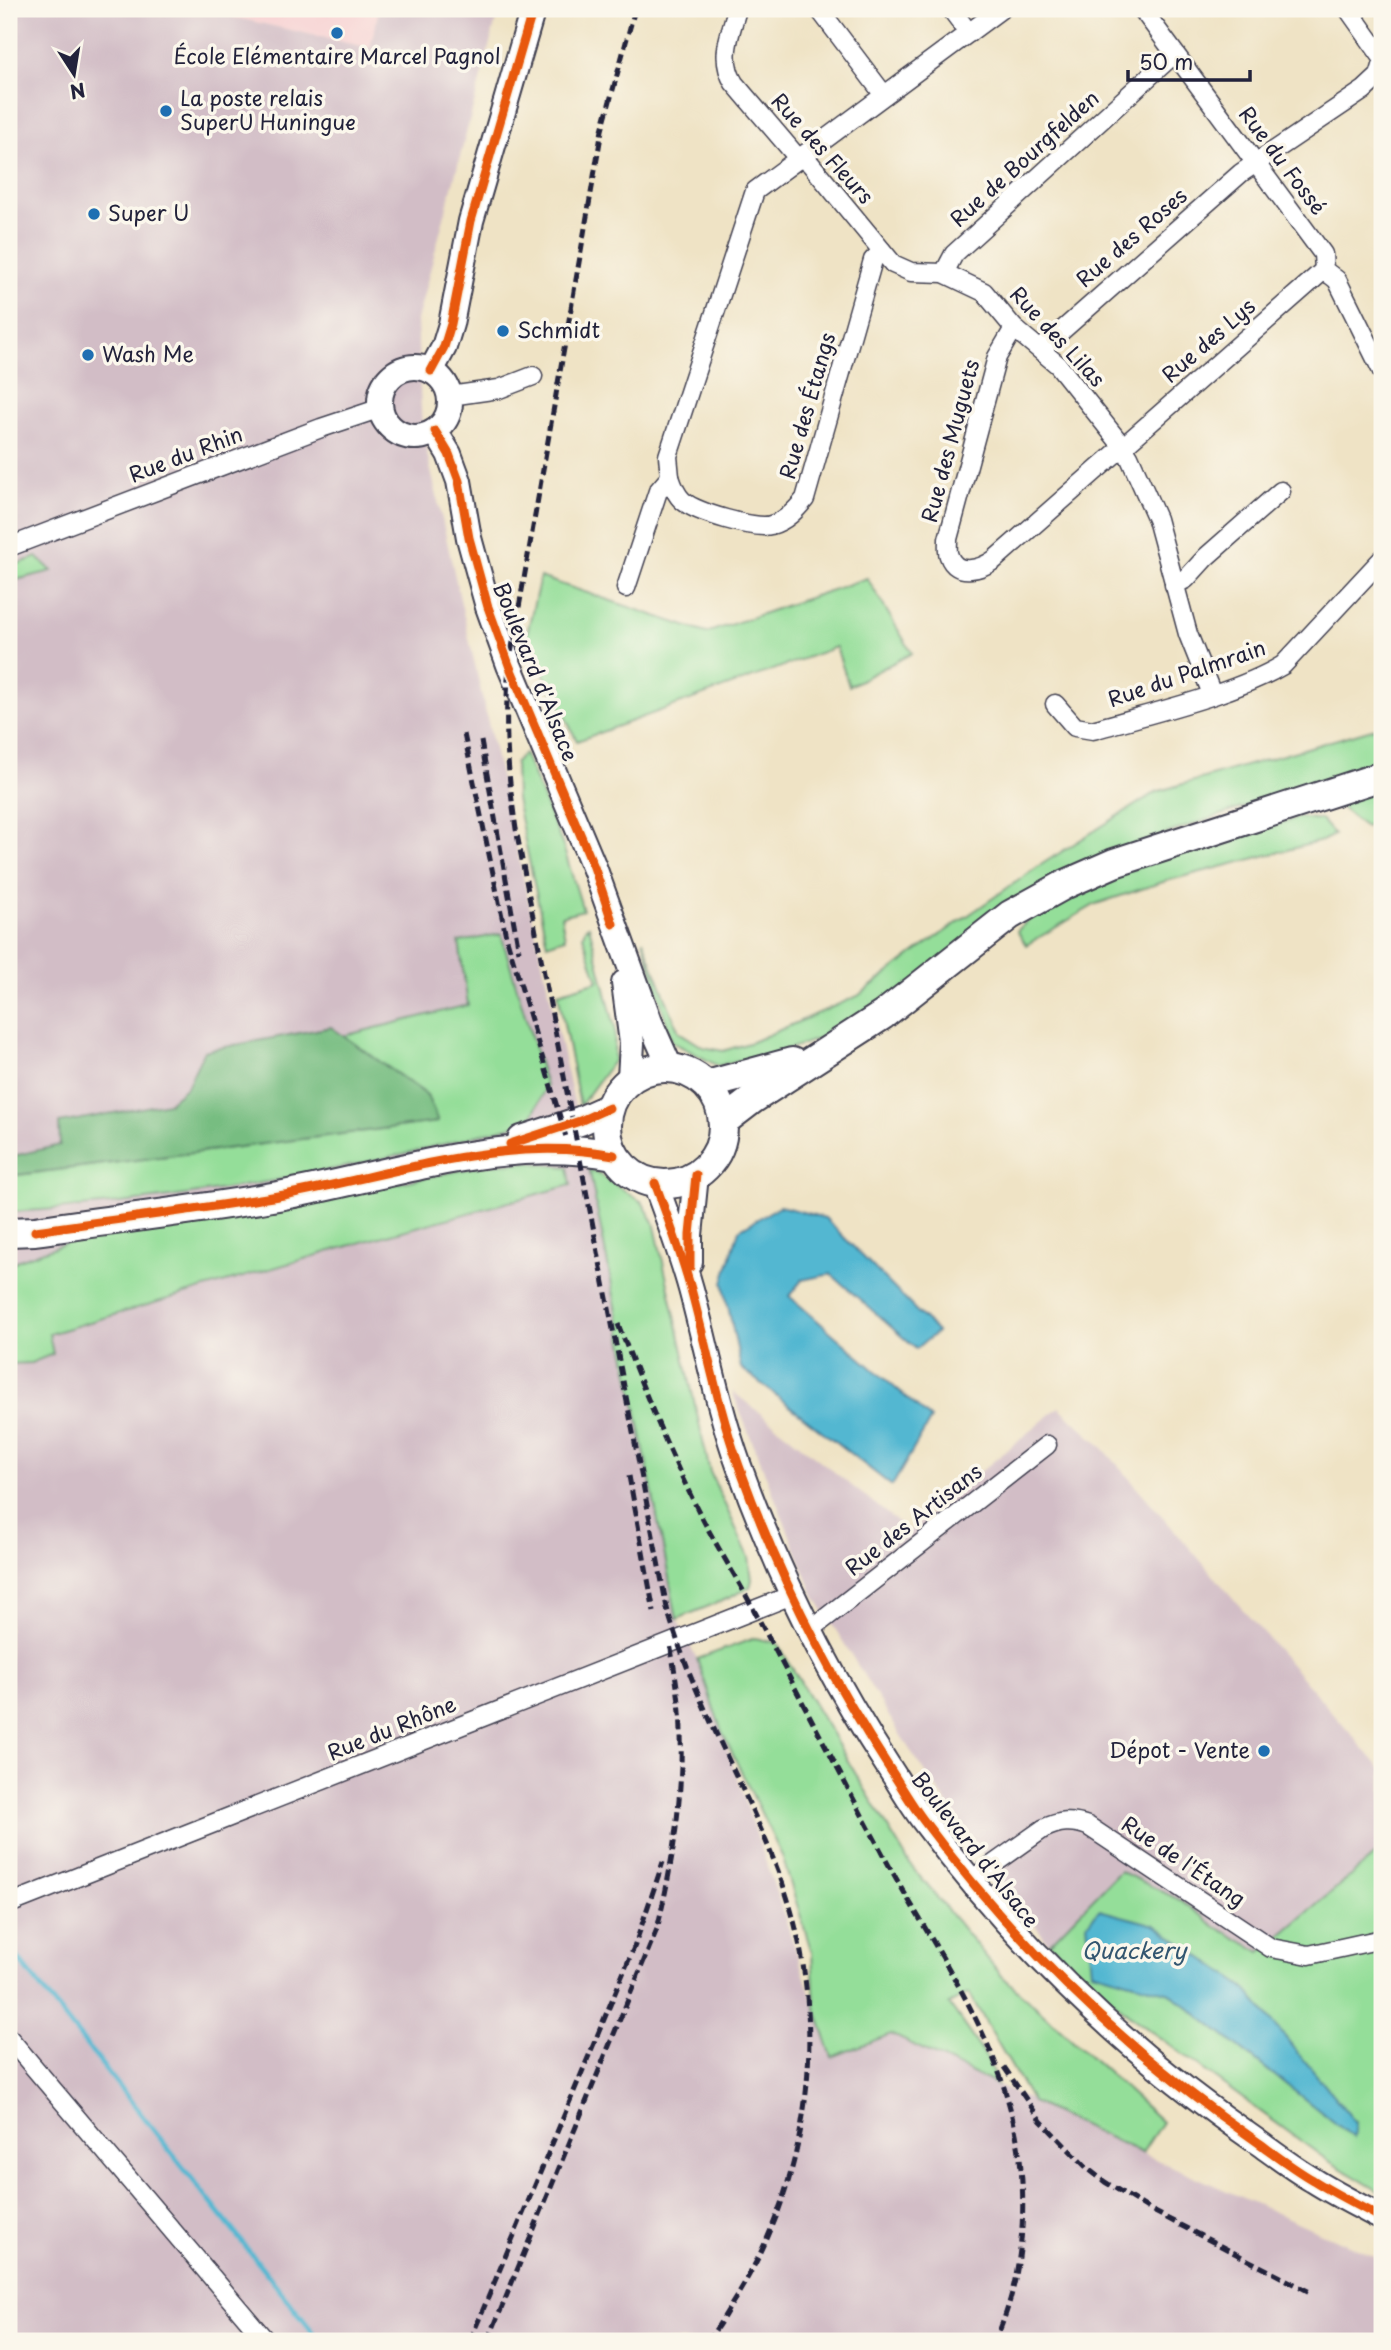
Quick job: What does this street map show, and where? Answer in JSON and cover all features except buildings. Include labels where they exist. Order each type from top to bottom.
[{"type":"main road","points":[[431,371],[452,324],[471,221],[533,9]]},
{"type":"main road","points":[[411,367],[431,371],[440,377],[450,396],[448,416],[435,431],[425,436],[413,437],[392,428],[381,408],[382,390],[393,376],[411,367]]},
{"type":"main road","name":"Boulevard d'Alsace","points":[[435,431],[449,454],[459,481],[469,538],[488,607],[509,665],[594,867],[650,1022],[670,1067]]},
{"type":"main road","points":[[723,1122],[753,1099],[883,1014],[1010,915],[1066,884],[1114,863],[1382,776]]},
{"type":"main road","name":"Boulevard d'Alsace","points":[[613,924],[632,1042],[630,1078]]},
{"type":"main road","points":[[707,1085],[745,1077],[822,1053]]},
{"type":"main road","points":[[670,1067],[690,1073],[707,1085],[718,1102],[723,1132],[717,1152],[696,1175],[676,1183],[655,1183],[632,1174],[614,1155],[606,1132],[609,1108],[617,1091],[630,1078],[649,1069],[670,1067]]},
{"type":"main road","points":[[9,1243],[22,1231],[276,1196],[483,1153],[580,1121],[609,1108]]},
{"type":"main road","points":[[483,1153],[569,1148],[614,1155]]},
{"type":"main road","name":"Boulevard d'Alsace","points":[[690,1288],[690,1235],[696,1175]]},
{"type":"main road","name":"Boulevard d'Alsace","points":[[655,1183],[690,1288],[714,1385],[738,1465],[792,1595],[837,1684],[922,1819],[971,1881],[1037,1955],[1152,2063],[1215,2113],[1313,2180],[1382,2218]]},
{"type":"street","name":"Rue des Fleurs","points":[[737,9],[725,53],[727,72],[734,83],[799,158],[809,162],[893,264],[911,272],[944,273]]},
{"type":"street","points":[[819,9],[884,95]]},
{"type":"street","points":[[951,9],[969,33]]},
{"type":"street","points":[[626,588],[658,491],[670,477],[668,456],[755,191],[1001,9]]},
{"type":"street","name":"Rue du Fossé","points":[[1142,9],[1323,254],[1324,270],[1337,280],[1382,371]]},
{"type":"street","points":[[1348,9],[1382,57]]},
{"type":"street","name":"Rue de Bourgfelden","points":[[944,273],[954,254],[1174,54]]},
{"type":"street","name":"Rue des Roses","points":[[1041,349],[1241,173],[1364,90],[1379,76],[1382,66]]},
{"type":"street","name":"Rue des Étangs","points":[[670,477],[682,501],[694,508],[755,527],[770,526],[786,519],[797,509],[805,499],[873,260],[882,251]]},
{"type":"street","name":"Rue des Lys","points":[[1123,447],[1324,270]]},
{"type":"street","name":"Rue des Lilas","points":[[944,273],[984,292],[1014,328],[1058,365],[1123,447],[1157,519],[1188,635],[1212,694]]},
{"type":"street","name":"Rue des Muguets","points":[[1014,328],[997,356],[948,539],[949,557],[957,566],[969,570],[982,568],[994,560],[1123,447]]},
{"type":"street","points":[[450,396],[499,389],[533,376]]},
{"type":"street","name":"Rue du Rhin","points":[[9,547],[321,428],[381,408]]},
{"type":"street","points":[[1174,584],[1186,579],[1206,557],[1281,491]]},
{"type":"street","name":"Rue du Palmrain","points":[[1055,704],[1075,727],[1093,730],[1212,694],[1269,673],[1283,665],[1382,559]]},
{"type":"street","name":"Rue des Artisans","points":[[810,1630],[1047,1445]]},
{"type":"street","name":"Rue du Rhône","points":[[9,1904],[792,1595]]},
{"type":"street","name":"Rue de l'Étang","points":[[971,1881],[1043,1829],[1054,1823],[1079,1822],[1271,1948],[1310,1955],[1382,1939]]},
{"type":"street","points":[[9,2038],[266,2341]]},
{"type":"shaded area","points":[[9,9],[234,9],[233,17],[370,48],[379,9],[499,9],[417,320],[422,431],[589,1168],[677,1619],[697,1659],[832,2057],[891,2034],[1142,2153],[1382,2260],[1382,2341],[9,2341]]},
{"type":"shaded area","name":"École Elémentaire Marcel Pagnol","points":[[234,9],[379,9],[370,48],[233,17]]},
{"type":"shaded area","points":[[732,1391],[909,1531],[1059,1407],[1103,1448],[1382,1770],[1382,1849],[1261,1952],[1121,1871],[1049,1944],[908,1747],[813,1593]]},
{"type":"green space","points":[[37,557],[52,571],[16,580],[9,587],[9,567]]},
{"type":"green space","points":[[540,577],[706,633],[867,578],[912,653],[849,686],[836,647],[577,741],[526,638]]},
{"type":"green space","points":[[1382,726],[1382,760],[1151,839],[826,1036],[743,1065],[739,1060],[718,1066],[672,1042],[643,940],[679,1032],[703,1047],[723,1051],[752,1042],[858,996],[917,951],[1039,866],[1156,792]]},
{"type":"green space","points":[[524,753],[563,846],[583,910],[561,916],[565,938],[547,944],[516,799],[515,763]]},
{"type":"green space","points":[[1382,788],[1382,820],[1365,827],[1335,803]]},
{"type":"green space","points":[[1299,817],[1321,820],[1334,835],[1322,841],[1166,881],[1096,904],[1026,945],[1017,931],[1036,912],[1078,889],[1206,842],[1251,833]]},
{"type":"green space","points":[[589,926],[615,1028],[614,1060],[580,1106],[558,993],[598,981],[583,936],[585,928]]},
{"type":"green space","points":[[501,934],[546,1086],[530,1121],[402,1154],[272,1181],[141,1201],[9,1212],[9,1176],[438,1122],[427,1095],[343,1036],[468,1005],[459,942]]},
{"type":"green space","points":[[331,1027],[427,1095],[438,1122],[9,1176],[9,1157],[60,1145],[59,1123],[168,1103],[187,1087],[204,1051]]},
{"type":"green space","points":[[526,1162],[568,1167],[571,1185],[362,1242],[49,1334],[53,1354],[31,1363],[9,1364],[9,1268],[16,1261],[66,1243],[350,1193],[486,1165]]},
{"type":"green space","points":[[589,1168],[642,1202],[654,1222],[710,1472],[749,1557],[752,1580],[750,1587],[677,1619]]},
{"type":"green space","points":[[755,1638],[777,1643],[911,1866],[1002,1976],[1162,2122],[1142,2153],[1032,2102],[969,1993],[949,2004],[988,2060],[997,2085],[891,2034],[832,2057],[815,2007],[812,1953],[782,1856],[722,1732],[697,1659]]},
{"type":"green space","points":[[1382,1849],[1382,2193],[1327,2160],[1130,2016],[1049,1944],[1120,1871],[1182,1901],[1216,1927],[1261,1952]],"holes":[[[1170,1993],[1356,2122],[1353,2137]]]},
{"type":"water","points":[[780,1206],[825,1218],[937,1332],[916,1349],[831,1274],[802,1280],[789,1296],[931,1419],[892,1486],[741,1368],[723,1282],[739,1230]]},
{"type":"water","name":"Quackery","points":[[1099,1910],[1155,1925],[1244,1987],[1356,2123],[1354,2138],[1170,1993],[1092,1971],[1087,1924]]},
{"type":"waterway","points":[[9,1947],[320,2341]]},
{"type":"railway","points":[[635,9],[602,130],[509,665],[507,747],[516,829],[667,1608],[691,1675],[778,1871],[795,1925],[805,1980],[809,2036],[806,2092],[797,2147],[782,2201],[760,2253],[718,2327],[707,2341]]},
{"type":"railway","points":[[464,734],[506,936],[566,1137]]},
{"type":"railway","points":[[481,741],[519,951]]},
{"type":"railway","points":[[618,1324],[664,1438],[702,1518],[755,1612],[886,1860],[958,1984],[1002,2082],[1018,2144],[1023,2201],[1019,2259],[1005,2315],[995,2341]]},
{"type":"railway","points":[[629,1476],[654,1612]]},
{"type":"railway","points":[[488,2341],[657,1929],[672,1858],[680,1783],[680,1712],[670,1643]]},
{"type":"railway","points":[[470,2341],[635,1945],[663,1862]]},
{"type":"railway","points":[[1004,2067],[1041,2121],[1087,2168],[1105,2182],[1149,2209],[1310,2292]]},
{"type":"cycle path","points":[[431,371],[444,347],[451,324],[471,221],[533,9]]},
{"type":"cycle path","points":[[435,431],[449,454],[459,481],[469,538],[488,607],[509,665],[594,867],[613,924]]},
{"type":"cycle path","points":[[510,1144],[580,1121],[609,1108]]},
{"type":"cycle path","points":[[35,1231],[278,1196],[487,1153],[571,1150],[614,1155]]},
{"type":"cycle path","points":[[690,1267],[696,1175]]},
{"type":"cycle path","points":[[655,1183],[687,1276],[732,1444],[770,1544],[824,1658],[919,1814],[960,1867],[1037,1955],[1121,2035],[1212,2109],[1286,2162],[1382,2218]]},
{"type":"place","name":"École Elémentaire Marcel Pagnol","points":[[337,33]]},
{"type":"place","name":"La poste relais SuperU Huningue","points":[[166,111]]},
{"type":"place","name":"Super U","points":[[94,214]]},
{"type":"place","name":"Schmidt","points":[[503,331]]},
{"type":"place","name":"Wash Me","points":[[88,355]]},
{"type":"place","name":"Dépot - Vente","points":[[1264,1751]]}]
